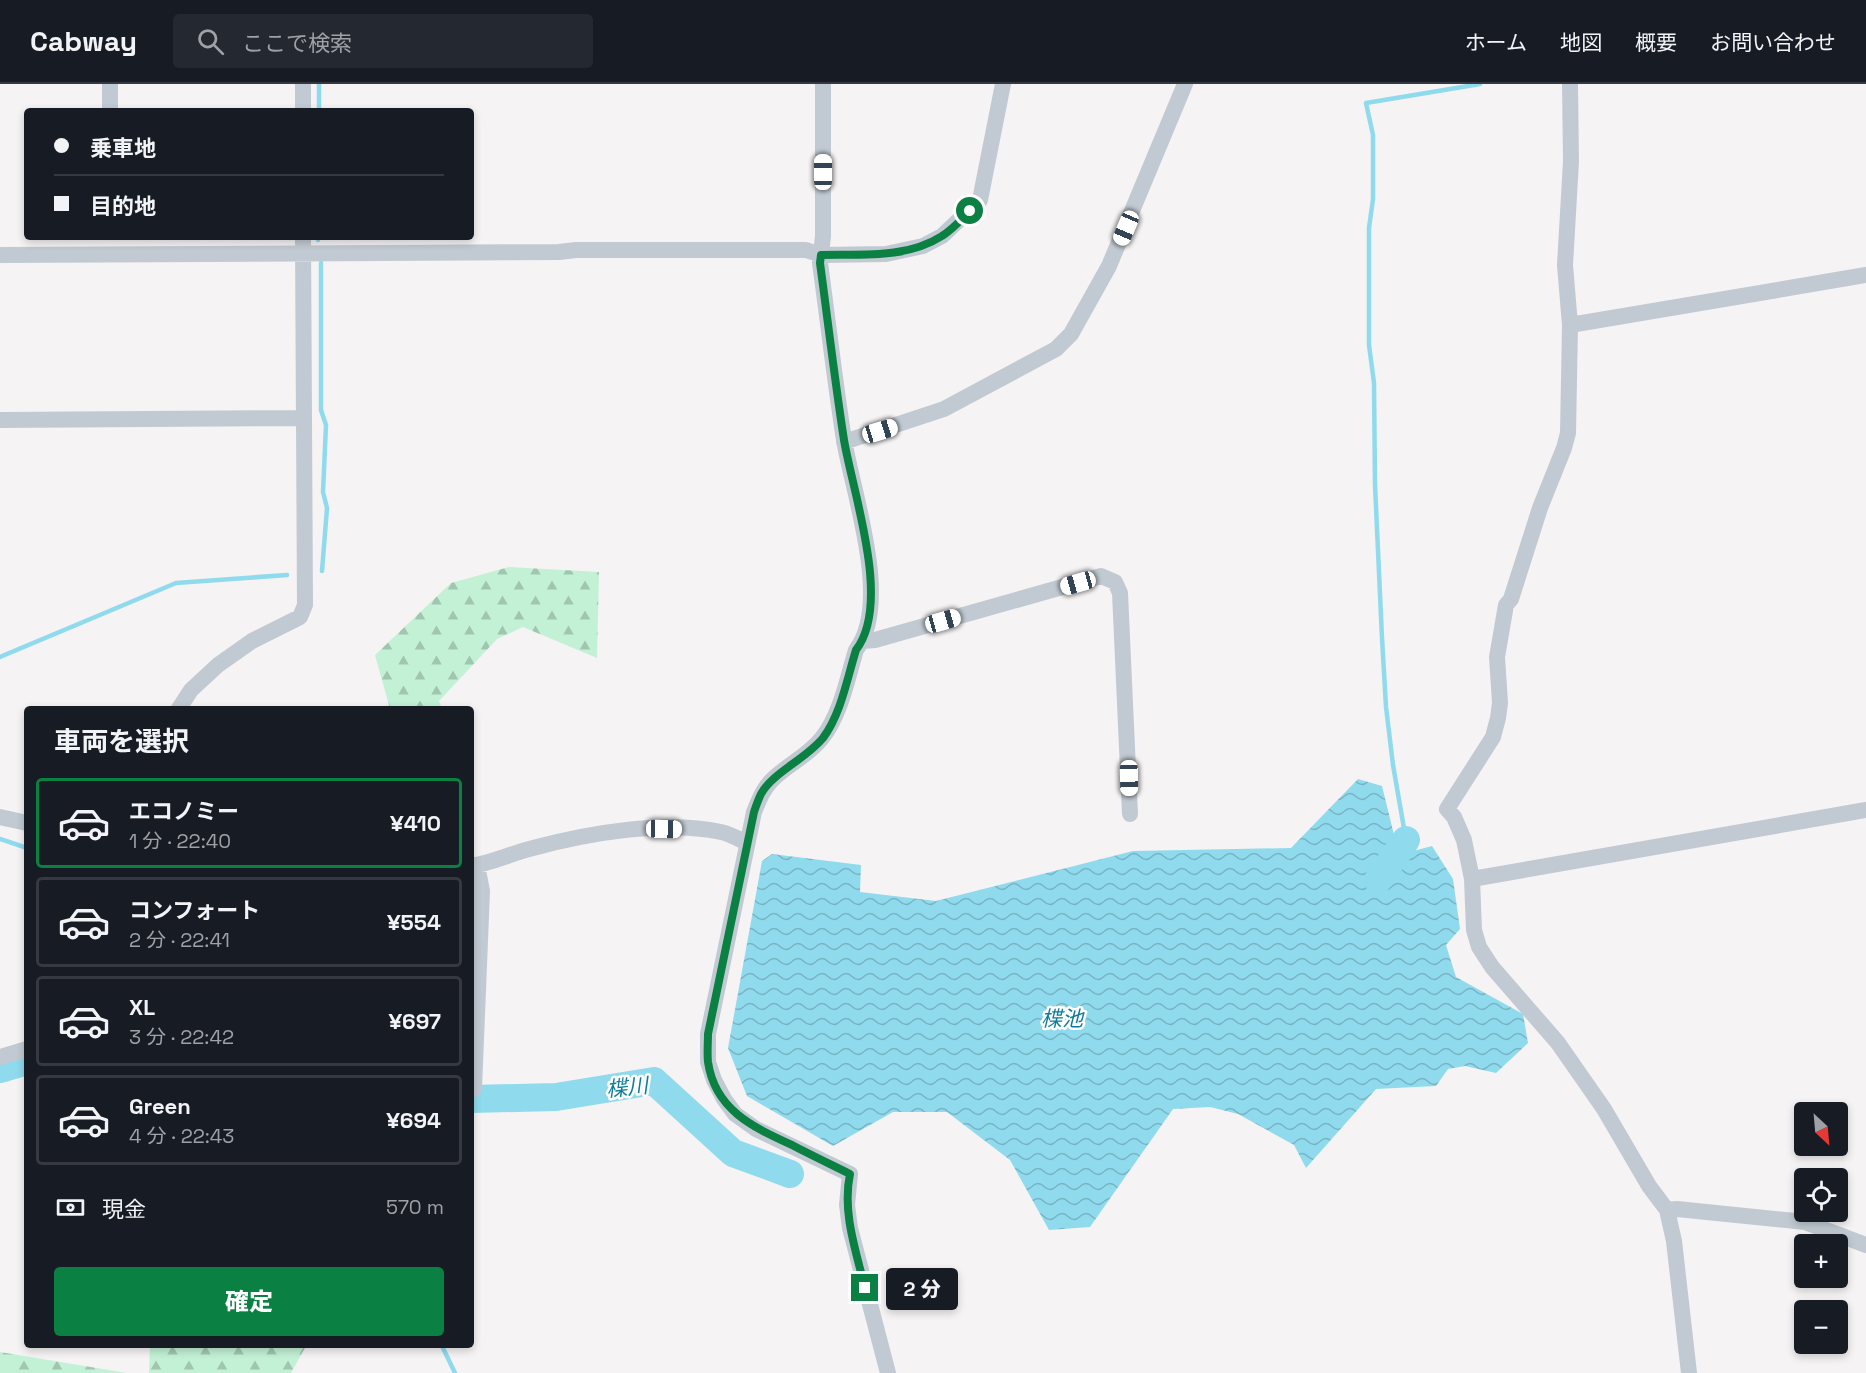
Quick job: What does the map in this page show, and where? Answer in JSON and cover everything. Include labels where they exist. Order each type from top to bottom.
[{"type":"street","points":[[110,84],[110,108]]},
{"type":"street","points":[[303,84],[303,108]]},
{"type":"street","points":[[823,84],[823,236],[820,263],[844,442],[871,573],[869,610],[863,641],[856,650],[834,719],[823,738],[804,757],[774,778],[761,793],[754,812],[708,1034],[708,1062],[714,1080],[735,1114],[756,1129],[850,1174],[847,1204],[850,1228],[888,1373]]},
{"type":"street","points":[[0,255],[111,245],[806,250],[821,255],[902,252],[922,246],[942,236],[980,200],[1003,84]]},
{"type":"street","points":[[844,442],[944,409],[1056,349],[1071,334],[1109,266],[1185,84]]},
{"type":"street","points":[[1570,84],[1571,161],[1565,265],[1570,325],[1568,433],[1540,508],[1511,599],[1506,605],[1497,657],[1500,703],[1493,737],[1447,809],[1454,817],[1464,840],[1472,879],[1474,930],[1479,947],[1492,967],[1558,1043],[1604,1108],[1649,1186],[1667,1210],[1674,1241],[1689,1373]]},
{"type":"street","points":[[181,706],[191,690],[218,666],[252,641],[300,616],[305,605],[303,245]]},
{"type":"street","points":[[1570,325],[1866,275]]},
{"type":"street","points":[[0,420],[304,418]]},
{"type":"street","points":[[863,641],[875,640],[1101,576],[1115,582],[1120,593],[1130,814]]},
{"type":"street","points":[[1472,879],[1866,810]]},
{"type":"street","points":[[0,817],[24,822]]},
{"type":"street","points":[[474,1089],[482,891],[474,866],[531,848],[589,835],[646,828],[700,829],[723,832],[747,843]]},
{"type":"street","points":[[0,1057],[24,1050]]},
{"type":"street","points":[[1667,1210],[1688,1209],[1805,1222],[1866,1245]]},
{"type":"green space","points":[[509,567],[599,572],[597,658],[523,627],[497,639],[439,701],[441,706],[389,706],[375,655],[451,583]]},
{"type":"green space","points":[[150,1348],[305,1348],[291,1373],[149,1373]]},
{"type":"green space","points":[[0,1352],[127,1373],[0,1373]]},
{"type":"water","name":"楪池","points":[[1358,779],[1382,786],[1396,843],[1406,853],[1432,846],[1453,879],[1460,929],[1446,945],[1456,977],[1523,1014],[1528,1043],[1496,1073],[1465,1066],[1448,1069],[1436,1086],[1376,1089],[1306,1168],[1294,1145],[1238,1114],[1210,1107],[1173,1109],[1090,1227],[1049,1230],[1010,1160],[947,1112],[893,1112],[833,1146],[747,1096],[728,1048],[762,861],[772,854],[861,865],[860,892],[936,901],[1133,851],[1291,848]]},
{"type":"waterway","points":[[319,84],[319,108]]},
{"type":"waterway","points":[[1406,840],[1386,707],[1382,638],[1375,485],[1374,383],[1369,345],[1369,228],[1373,199],[1373,135],[1366,103],[1480,84]]},
{"type":"waterway","points":[[321,263],[321,410],[326,425],[323,492],[327,508],[322,571]]},
{"type":"waterway","points":[[0,657],[176,583],[287,575]]},
{"type":"waterway","points":[[0,839],[24,847]]},
{"type":"waterway","name":"楪池","points":[[1378,880],[1406,840]]},
{"type":"waterway","name":"楪川","points":[[0,1069],[24,1062]]},
{"type":"waterway","name":"楪川","points":[[474,1099],[556,1097],[654,1081],[733,1153],[790,1174]]},
{"type":"waterway","points":[[443,1348],[455,1373]]},
{"type":"route","points":[[865,1288],[850,1228],[847,1185],[850,1174],[756,1129],[735,1114],[714,1080],[708,1062],[708,1034],[717,981],[754,812],[761,793],[774,778],[804,757],[823,738],[834,719],[856,650],[863,641],[869,610],[871,573],[844,442],[820,263],[821,255],[902,252],[922,246],[942,236],[970,211]]}]
